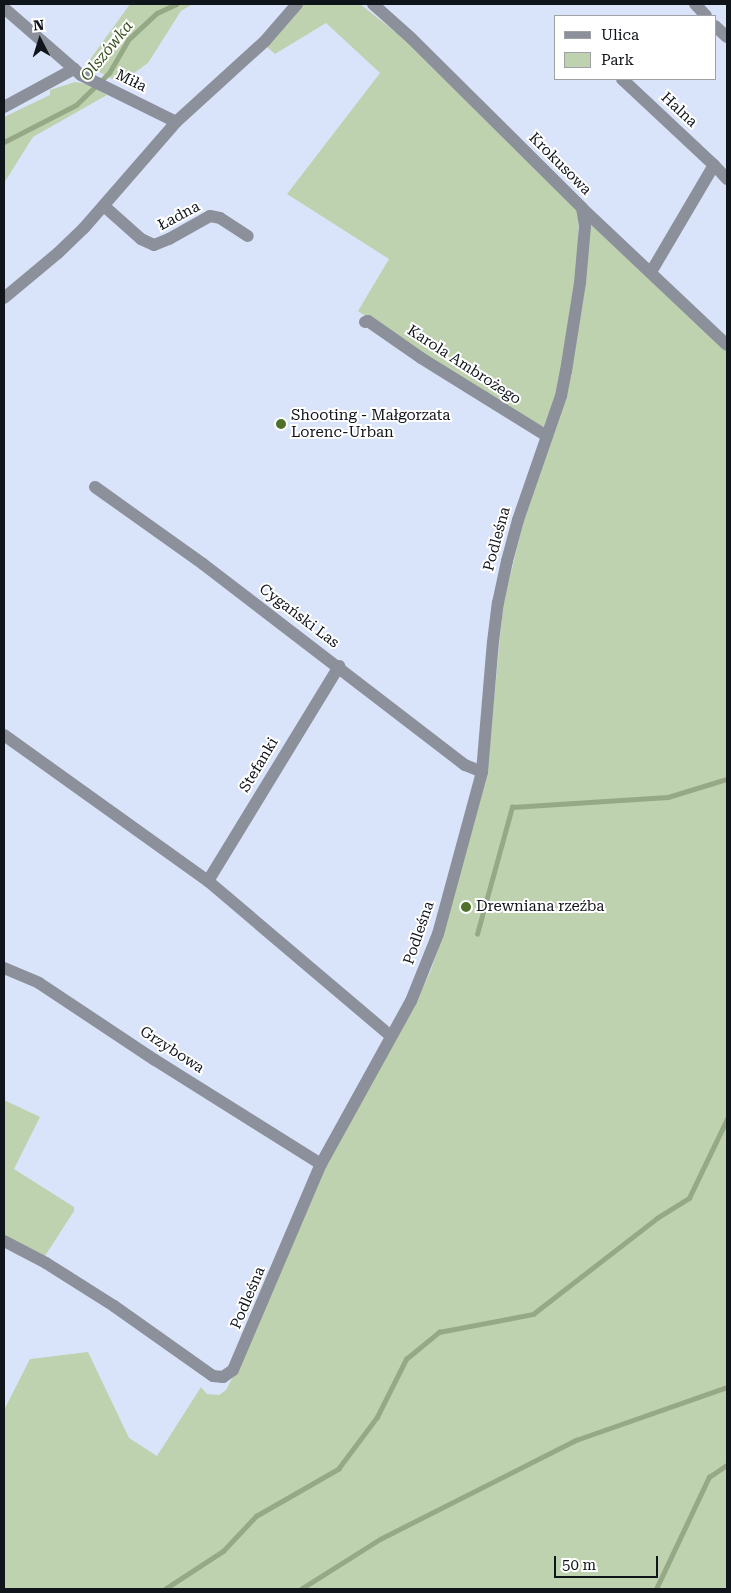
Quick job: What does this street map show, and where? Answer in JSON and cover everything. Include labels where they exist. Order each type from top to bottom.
[{"type":"street","points":[[4,298],[58,253],[104,206],[176,122],[265,40],[297,4]]},
{"type":"street","name":"Krokusowa","points":[[373,4],[411,38],[582,208],[727,345]]},
{"type":"street","points":[[695,4],[705,15]]},
{"type":"street","name":"Miła","points":[[4,8],[78,72],[176,122]]},
{"type":"street","points":[[716,27],[727,37]]},
{"type":"street","points":[[4,107],[78,72]]},
{"type":"street","name":"Halna","points":[[623,80],[727,179]]},
{"type":"street","points":[[651,272],[714,165]]},
{"type":"street","name":"Ładna","points":[[104,206],[141,239],[154,245],[164,242],[210,216],[220,218],[248,236]]},
{"type":"street","name":"Podleśna","points":[[4,1241],[46,1262],[114,1306],[213,1376],[223,1377],[233,1370],[242,1354],[321,1164],[426,969],[438,934],[482,772],[498,603],[518,520],[561,396],[572,344],[585,226],[582,208]]},
{"type":"street","name":"Karola Ambrożego","points":[[365,322],[368,321],[421,358],[547,436]]},
{"type":"street","name":"Cygański Las","points":[[95,487],[150,524],[465,765],[482,772]]},
{"type":"street","name":"Stefanki","points":[[208,881],[338,666]]},
{"type":"street","points":[[4,734],[208,881],[391,1036]]},
{"type":"street","name":"Grzybowa","points":[[4,968],[39,983],[155,1060],[321,1164]]},
{"type":"green space","points":[[130,4],[193,4],[181,11],[148,63],[120,83],[86,65]]},
{"type":"green space","points":[[301,4],[360,4],[408,42],[574,207],[579,215],[576,284],[558,394],[547,425],[543,427],[423,355],[358,311],[389,259],[287,194],[380,73],[326,23],[275,54],[266,46]]},
{"type":"green space","points":[[75,82],[88,84],[107,95],[33,137],[4,183],[4,117],[50,95],[50,90]]},
{"type":"green space","points":[[592,224],[727,351],[727,1589],[4,1589],[4,1410],[30,1359],[88,1352],[129,1438],[157,1456],[201,1387],[207,1394],[219,1395],[226,1390],[244,1356],[325,1164],[415,1004],[431,970],[443,935],[487,775],[503,606],[523,523],[565,397],[589,228]]},
{"type":"green space","points":[[4,1100],[40,1117],[14,1169],[74,1207],[74,1211],[45,1256],[4,1237]]},
{"type":"waterway","name":"Olszówka","points":[[4,142],[76,105],[109,73],[129,39],[157,13],[176,4]]},
{"type":"waterway","points":[[477,934],[512,807],[668,797],[727,779]]},
{"type":"waterway","points":[[165,1589],[223,1551],[256,1516],[338,1469],[377,1417],[406,1359],[439,1332],[533,1314],[657,1218],[689,1198],[727,1119]]},
{"type":"waterway","points":[[301,1589],[380,1539],[576,1440],[727,1387]]},
{"type":"waterway","points":[[656,1589],[709,1477],[727,1465]]},
{"type":"place","name":"Shooting - Małgorzata Lorenc-Urban","points":[[281,424]]},
{"type":"place","name":"Drewniana rzeźba","points":[[466,907]]}]
